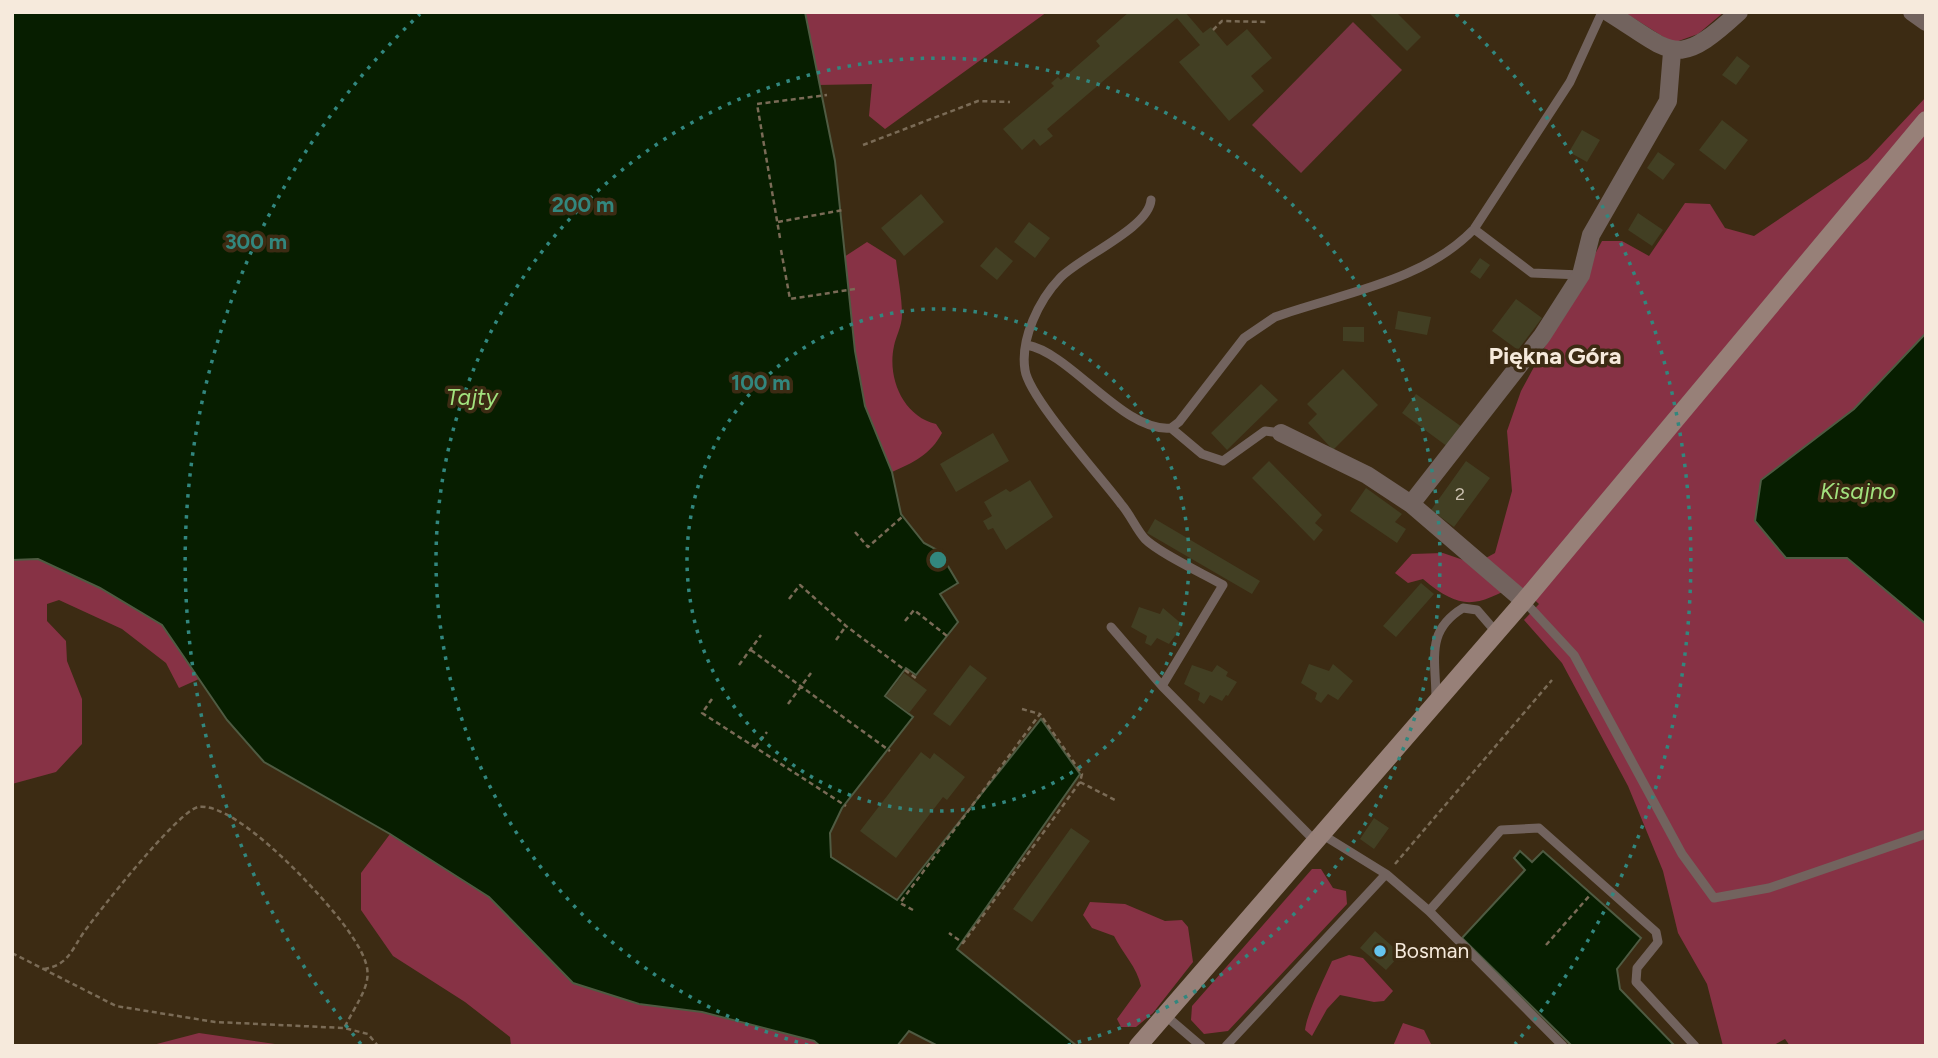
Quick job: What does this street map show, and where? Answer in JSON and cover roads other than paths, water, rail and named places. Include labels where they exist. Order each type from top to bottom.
[{"type":"main road","points":[[1138,1046],[1524,601],[1926,120]]},
{"type":"street","points":[[1608,12],[1672,52],[1690,50],[1711,38],[1739,12]]},
{"type":"street","points":[[1912,12],[1926,22]]},
{"type":"street","points":[[1412,504],[1542,336],[1581,275],[1591,236],[1668,100],[1672,52]]},
{"type":"street","points":[[1281,433],[1367,475],[1412,504],[1524,601]]},
{"type":"lane","points":[[1027,345],[1042,351],[1142,420],[1161,429],[1171,428],[1180,422],[1244,338],[1257,327],[1275,317],[1319,301],[1351,294],[1424,264],[1458,246],[1475,229],[1570,82],[1602,12]]},
{"type":"lane","points":[[1151,200],[1148,213],[1136,225],[1061,276],[1045,297],[1033,320],[1027,345],[1025,373],[1036,392],[1146,539],[1223,585],[1162,686]]},
{"type":"lane","points":[[1475,229],[1532,273],[1581,275]]},
{"type":"lane","points":[[1171,428],[1202,454],[1223,461],[1265,431],[1281,433]]},
{"type":"lane","points":[[1524,601],[1574,655],[1682,854],[1714,898],[1769,888],[1926,834]]},
{"type":"lane","points":[[1436,703],[1436,634],[1446,618],[1463,608],[1478,610],[1496,632]]},
{"type":"lane","points":[[1111,627],[1162,686],[1320,839],[1387,874],[1429,911],[1563,1046]]},
{"type":"lane","points":[[1429,911],[1502,830],[1539,828],[1656,932],[1658,942],[1637,968],[1636,982],[1695,1046]]},
{"type":"lane","points":[[1226,1046],[1387,874]]},
{"type":"lane","points":[[1166,1016],[1201,1046]]},
{"type":"water","name":"Tajty","points":[[12,12],[805,12],[835,161],[855,351],[865,406],[892,472],[901,514],[924,543],[939,551],[958,583],[940,594],[958,622],[916,675],[906,668],[885,696],[913,717],[842,808],[830,833],[831,857],[897,900],[1041,719],[1080,774],[957,949],[1077,1046],[938,1046],[909,1031],[897,1046],[820,1046],[814,1041],[702,1012],[639,1004],[573,983],[489,897],[390,834],[264,762],[227,720],[162,625],[100,588],[38,559],[12,560]]},
{"type":"water","name":"Kisajno","points":[[1926,333],[1926,624],[1847,558],[1786,558],[1755,521],[1761,480],[1854,409]]},
{"type":"water","points":[[1520,851],[1532,862],[1543,851],[1641,938],[1617,969],[1620,989],[1675,1046],[1572,1046],[1462,938],[1525,870],[1514,858]]},
{"type":"place","name":"Bosman","points":[[1380,951]]},
{"type":"district","name":"Piękna Góra","points":[[1555,356]]}]
